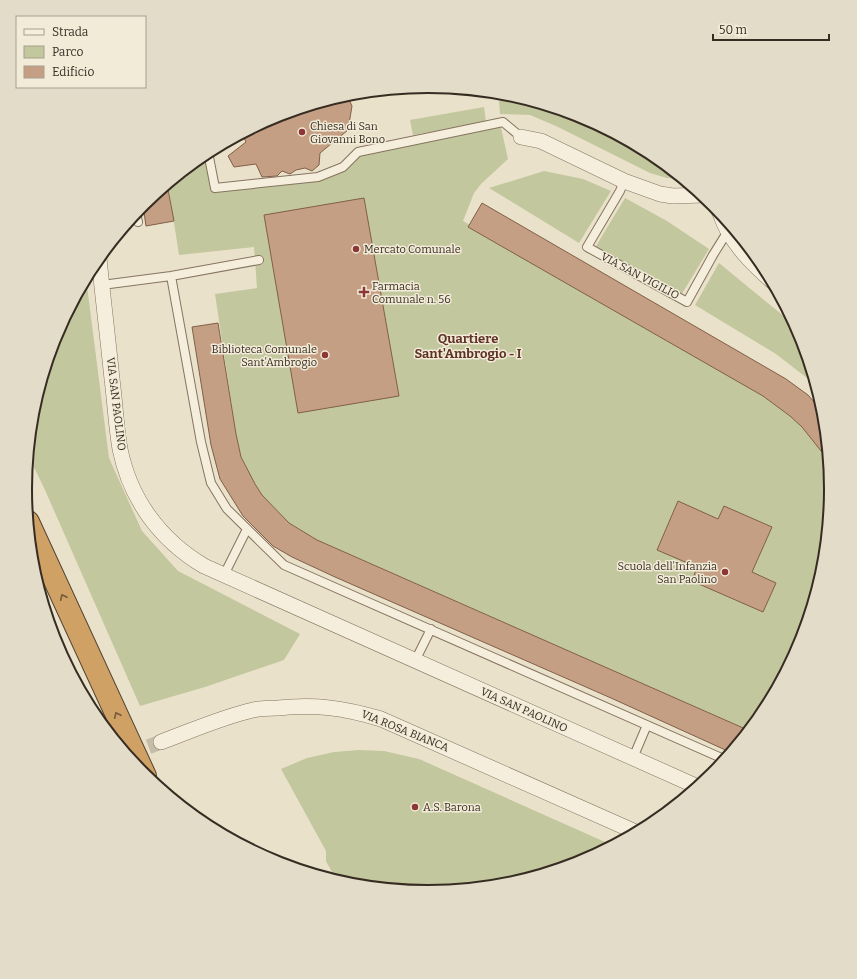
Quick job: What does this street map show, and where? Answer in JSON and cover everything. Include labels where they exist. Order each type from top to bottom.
[{"type":"highway","points":[[35,536],[137,758]]},
{"type":"street","points":[[521,136],[541,141],[624,181],[660,194],[673,196],[695,195]]},
{"type":"street","points":[[726,227],[757,268]]},
{"type":"street","name":"VIA SAN PAOLINO","points":[[100,268],[120,449],[129,480],[142,507],[171,542],[193,560],[204,566],[693,785]]},
{"type":"street","name":"VIA ROSA BIANCA","points":[[161,742],[218,721],[254,710],[294,706],[314,706],[355,711],[381,719],[632,830]]},
{"type":"lane","points":[[209,159],[215,188],[318,178],[343,167],[358,152],[503,122],[521,136]]},
{"type":"lane","name":"VIA SAN VIGILIO","points":[[624,181],[620,191],[587,247],[687,302],[728,231]]},
{"type":"lane","points":[[102,285],[172,276],[259,260]]},
{"type":"lane","points":[[172,276],[201,442],[211,483],[227,509],[284,565],[721,758]]},
{"type":"lane","points":[[224,575],[247,529]]},
{"type":"lane","points":[[415,661],[431,629]]},
{"type":"lane","points":[[633,758],[647,725]]},
{"type":"green space","points":[[501,100],[531,107],[580,123],[627,146],[674,178],[650,173],[556,126],[530,115],[500,114],[499,101]]},
{"type":"green space","points":[[484,107],[486,122],[413,135],[410,120]]},
{"type":"green space","points":[[500,123],[508,159],[481,184],[474,193],[463,221],[764,394],[803,426],[823,454],[825,490],[822,541],[804,617],[795,641],[772,688],[745,729],[317,540],[289,523],[262,495],[241,457],[236,434],[215,294],[257,288],[254,247],[179,255],[169,190],[207,161],[215,187],[318,177],[343,167],[358,152]]},
{"type":"green space","points":[[544,171],[583,179],[611,191],[579,243],[489,188]]},
{"type":"green space","points":[[625,198],[667,221],[709,249],[680,297],[593,251]]},
{"type":"green space","points":[[719,263],[786,318],[795,338],[809,379],[776,354],[695,305]]},
{"type":"green space","points":[[87,288],[109,458],[142,531],[178,571],[300,634],[284,660],[205,687],[140,706],[33,465],[35,438],[40,412],[53,362],[62,338]]},
{"type":"green space","name":"A.S. Barona","points":[[359,750],[384,751],[419,759],[608,843],[556,865],[480,883],[428,886],[403,885],[377,883],[333,874],[326,861],[326,851],[281,769],[307,758],[334,752]]},
{"type":"building","name":"Chiesa di San Giovanni Bono","points":[[350,101],[352,106],[348,130],[320,153],[319,165],[312,171],[305,168],[296,170],[290,174],[282,171],[277,176],[262,177],[256,164],[234,167],[228,156],[246,142],[244,139],[253,134],[301,114]]},
{"type":"building","points":[[168,190],[174,221],[146,226],[144,213]]},
{"type":"building","points":[[364,198],[399,396],[298,413],[264,215]]},
{"type":"building","points":[[482,203],[786,379],[808,395],[815,403],[822,438],[823,454],[802,427],[763,396],[468,227]]},
{"type":"building","points":[[218,323],[241,457],[262,495],[289,523],[317,540],[745,729],[743,731],[727,751],[611,698],[335,577],[292,557],[273,546],[243,516],[220,479],[211,445],[192,327]]},
{"type":"building","points":[[678,501],[718,519],[724,506],[772,527],[752,572],[776,583],[763,612],[692,581],[697,567],[657,550]]},
{"type":"tunnel","points":[[132,753],[161,742]]},
{"type":"place","name":"Chiesa di San Giovanni Bono","points":[[302,132]]},
{"type":"place","name":"Mercato Comunale","points":[[356,249]]},
{"type":"place","name":"Farmacia Comunale n. 56","points":[[364,292]]},
{"type":"place","name":"Biblioteca Comunale Sant'Ambrogio","points":[[325,355]]},
{"type":"place","name":"Scuola dell'Infanzia San Paolino","points":[[725,572]]},
{"type":"place","name":"A.S. Barona","points":[[415,807]]},
{"type":"district","name":"Quartiere Sant'Ambrogio - I","points":[[468,346]]}]
